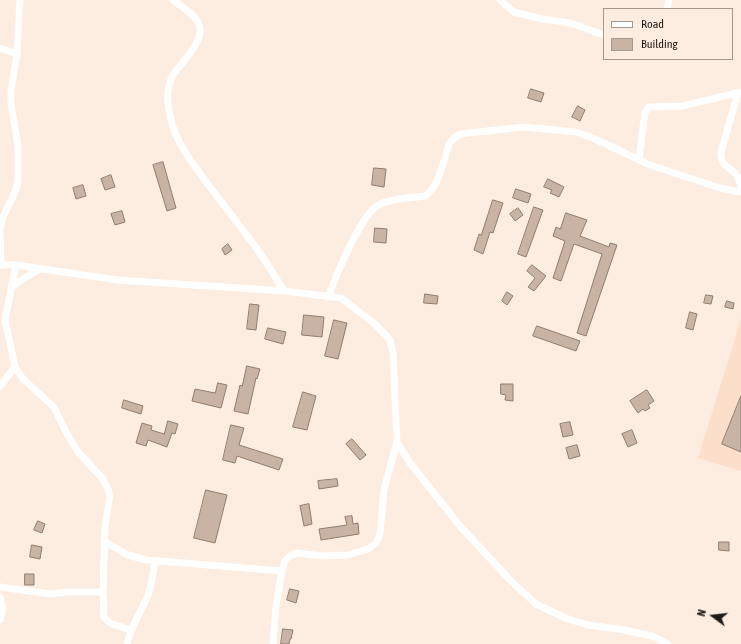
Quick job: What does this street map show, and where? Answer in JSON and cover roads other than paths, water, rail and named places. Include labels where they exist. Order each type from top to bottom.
[{"type":"street","points":[[20,0],[17,54],[11,91],[11,104],[18,146],[18,181],[15,192],[3,216],[0,230],[1,265],[16,265],[118,280],[284,291],[341,298],[375,324],[390,340],[393,353],[397,442],[384,489],[380,534],[376,543],[368,549],[348,555],[323,556],[296,553],[285,561],[276,606],[273,644]]},
{"type":"street","points":[[173,0],[190,13],[199,24],[200,32],[197,44],[172,78],[168,93],[169,110],[175,134],[184,151],[218,199],[253,243],[284,291]]},
{"type":"street","points":[[500,0],[514,12],[542,19],[570,23],[603,35]]},
{"type":"street","points":[[0,48],[17,54]]},
{"type":"street","points":[[639,160],[645,112],[649,107],[683,106],[740,92]]},
{"type":"street","points":[[740,92],[721,152],[721,159],[738,177],[741,188]]},
{"type":"street","points":[[328,297],[337,272],[367,215],[377,206],[387,202],[425,196],[430,192],[435,186],[449,144],[460,134],[524,127],[576,132],[595,138],[650,165],[720,188],[741,192]]},
{"type":"street","points":[[16,265],[5,320],[15,367],[23,379],[54,407],[78,452],[103,479],[108,487],[110,495],[104,541],[104,617],[110,623],[130,630]]},
{"type":"street","points":[[11,289],[18,282],[40,269]]},
{"type":"street","points":[[0,386],[15,367]]},
{"type":"street","points":[[397,442],[410,463],[460,526],[512,582],[536,604],[568,619],[588,625],[652,636],[668,644]]},
{"type":"street","points":[[104,541],[128,555],[147,560],[282,571]]},
{"type":"street","points":[[127,644],[130,630],[152,583],[155,561]]},
{"type":"street","points":[[0,587],[50,594],[67,592],[103,592]]},
{"type":"street","points":[[0,597],[3,608],[0,620]]}]
